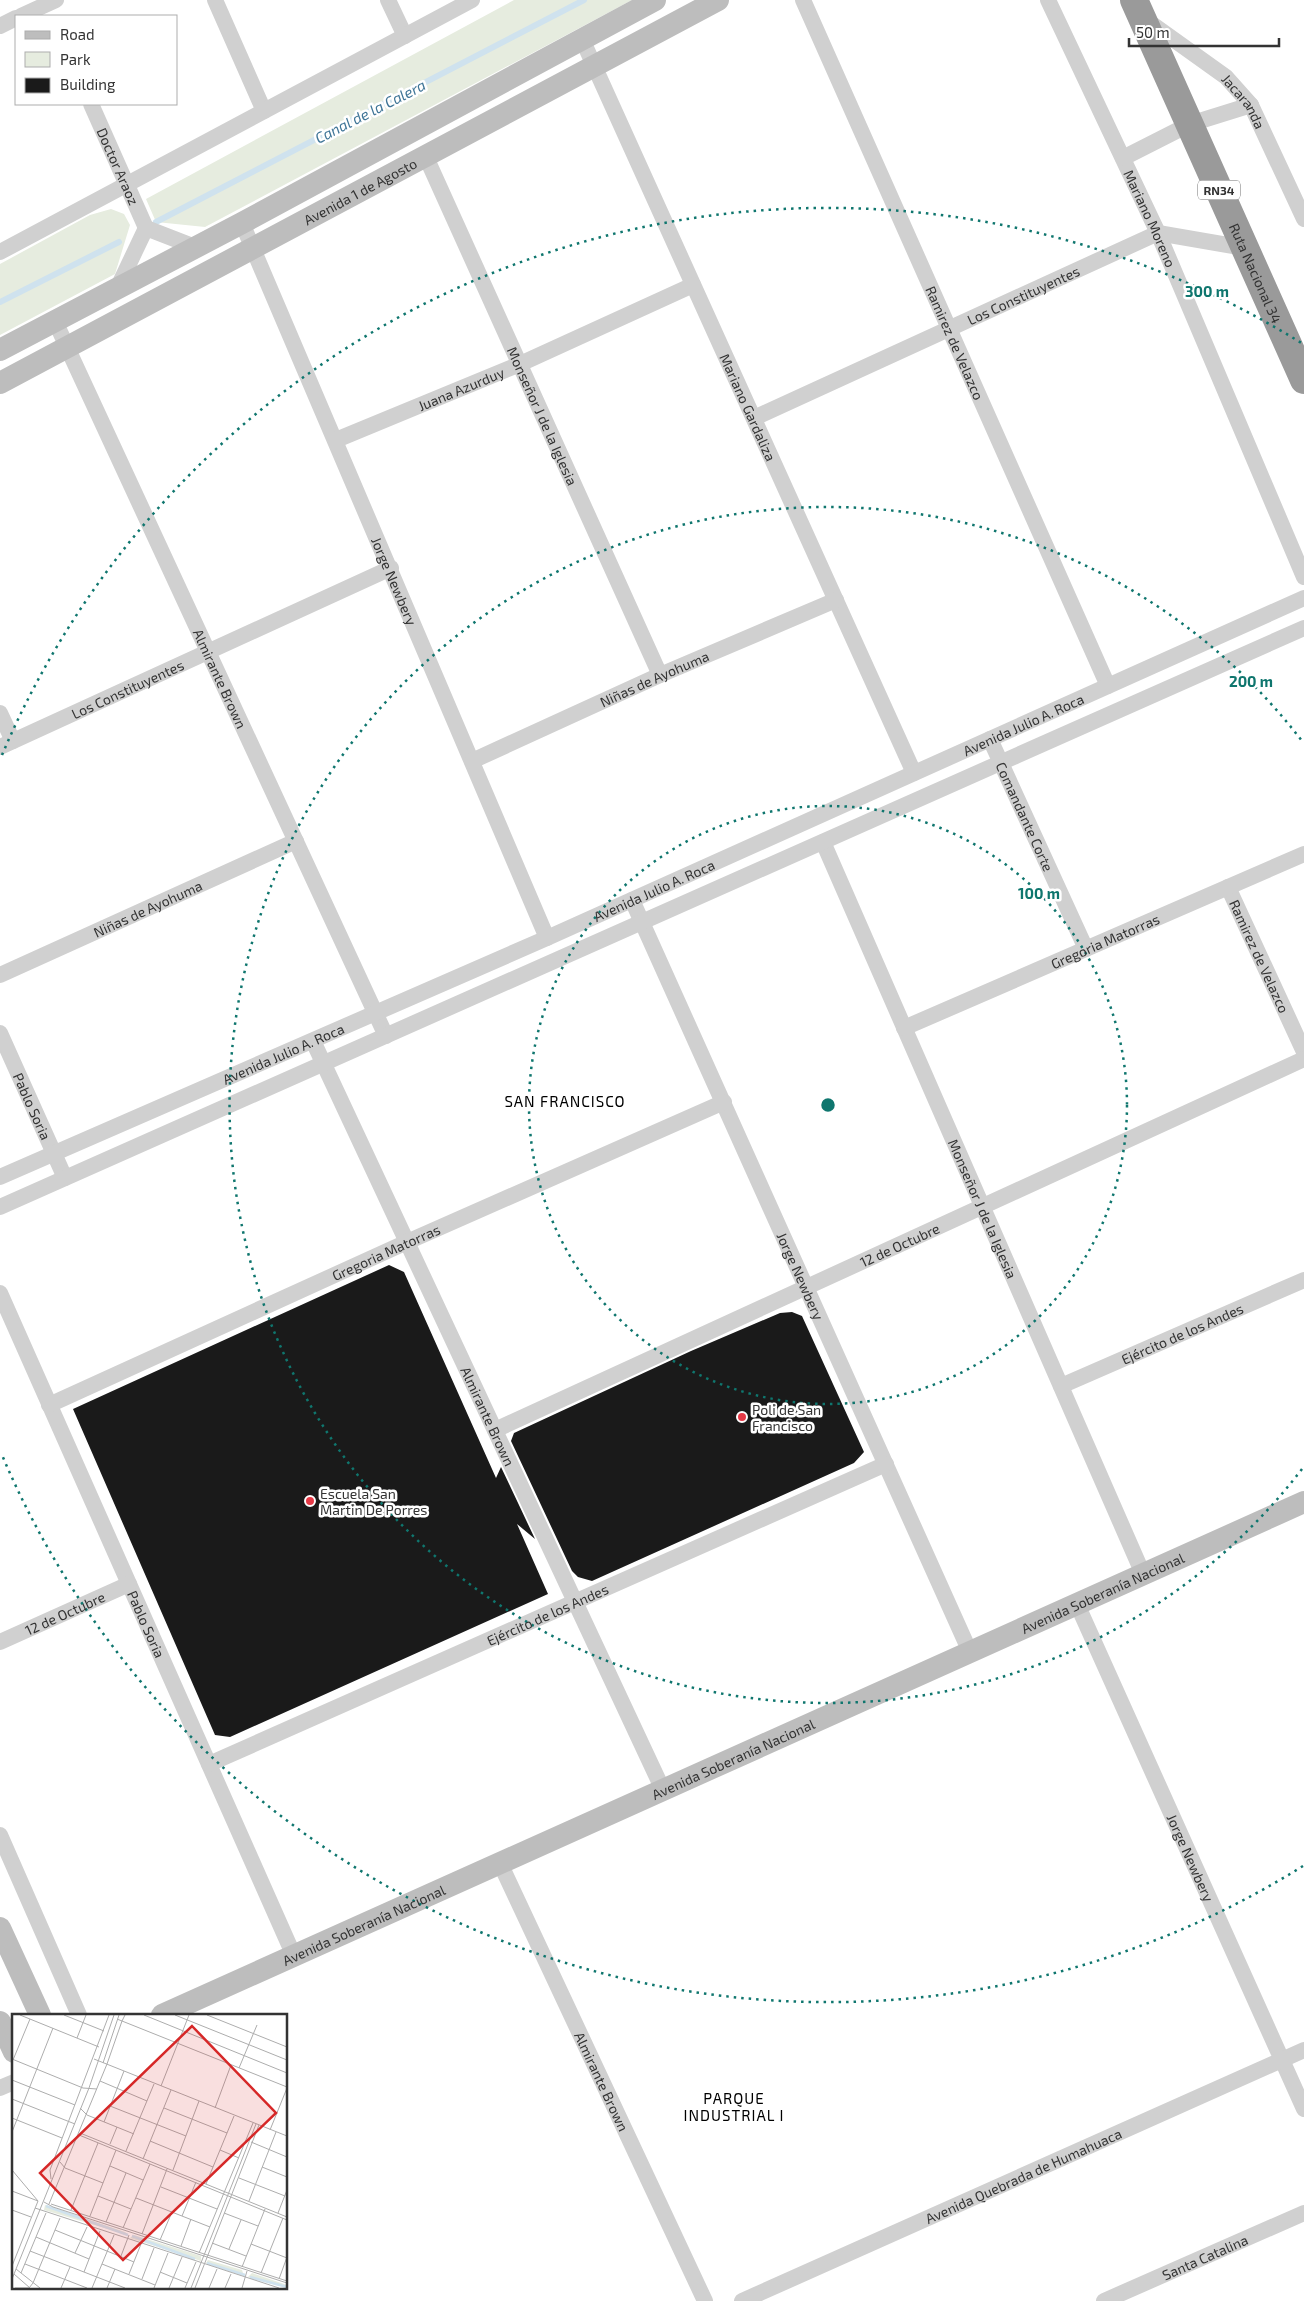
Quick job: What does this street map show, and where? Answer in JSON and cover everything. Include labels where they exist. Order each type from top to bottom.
[{"type":"highway","name":"Ruta Nacional 34","points":[[1138,8],[1304,380]]},
{"type":"street","points":[[215,0],[264,111]]},
{"type":"street","points":[[388,0],[405,36]]},
{"type":"street","points":[[0,252],[472,0]]},
{"type":"street","name":"Avenida 1 de Agosto","points":[[0,350],[242,223],[656,0]]},
{"type":"street","name":"Avenida 1 de Agosto","points":[[0,383],[255,249],[718,0]]},
{"type":"street","name":"Ramirez de Velazco","points":[[803,0],[1108,686]]},
{"type":"street","name":"Mariano Moreno","points":[[1048,0],[1158,233],[1304,577]]},
{"type":"street","points":[[24,15],[51,7]]},
{"type":"street","name":"Jacaranda","points":[[1138,8],[1226,77],[1251,105],[1304,220]]},
{"type":"street","points":[[0,26],[15,18]]},
{"type":"street","name":"Mariano Gardaliza","points":[[582,40],[914,773]]},
{"type":"street","name":"Doctor Araoz","points":[[91,105],[146,228]]},
{"type":"street","points":[[1123,158],[1190,124],[1251,105]]},
{"type":"street","name":"Monseñor J de la Iglesia","points":[[426,157],[660,674]]},
{"type":"street","name":"Jorge Newbery","points":[[242,223],[255,249],[548,938]]},
{"type":"street","points":[[118,288],[146,228],[195,247]]},
{"type":"street","points":[[1158,233],[1245,248]]},
{"type":"street","name":"Los Constituyentes","points":[[754,418],[1158,233]]},
{"type":"street","name":"Juana Azurduy","points":[[336,440],[520,364],[693,284]]},
{"type":"street","name":"Almirante Brown","points":[[54,321],[386,1036]]},
{"type":"street","name":"Los Constituyentes","points":[[6,744],[391,568]]},
{"type":"street","name":"Avenida Julio A. Roca","points":[[0,1178],[548,938],[1304,598]]},
{"type":"street","name":"Niñas de Ayohuma","points":[[472,760],[660,674],[836,600]]},
{"type":"street","name":"Avenida Julio A. Roca","points":[[0,1207],[1304,628]]},
{"type":"street","points":[[0,713],[6,744]]},
{"type":"street","name":"Comandante Corte","points":[[990,739],[1086,949]]},
{"type":"street","name":"Niñas de Ayohuma","points":[[0,975],[296,841]]},
{"type":"street","name":"Monseñor J de la Iglesia","points":[[823,842],[1143,1574]]},
{"type":"street","name":"Gregoria Matorras","points":[[904,1028],[1304,854]]},
{"type":"street","name":"Ramirez de Velazco","points":[[1228,887],[1304,1052]]},
{"type":"street","name":"Jorge Newbery","points":[[632,900],[970,1652]]},
{"type":"street","name":"Pablo Soria","points":[[0,1033],[65,1178]]},
{"type":"street","name":"Almirante Brown","points":[[313,1041],[663,1790]]},
{"type":"street","name":"12 de Octubre","points":[[495,1430],[1304,1059]]},
{"type":"street","name":"Gregoria Matorras","points":[[49,1405],[407,1242],[724,1102]]},
{"type":"street","name":"Ejército de los Andes","points":[[1061,1386],[1304,1280]]},
{"type":"street","name":"Pablo Soria","points":[[0,1293],[294,1956]]},
{"type":"street","name":"Ejército de los Andes","points":[[209,1764],[886,1464]]},
{"type":"street","name":"Avenida Soberanía Nacional","points":[[164,2014],[1304,1502]]},
{"type":"street","name":"12 de Octubre","points":[[0,1642],[129,1584]]},
{"type":"street","name":"Jorge Newbery","points":[[1077,1604],[1304,2109]]},
{"type":"street","points":[[0,1835],[79,2014]]},
{"type":"street","name":"Almirante Brown","points":[[500,1863],[705,2301]]},
{"type":"street","points":[[0,1928],[40,2014]]},
{"type":"street","points":[[0,2022],[12,2048]]},
{"type":"street","name":"Avenida Quebrada de Humahuaca","points":[[742,2301],[1304,2050]]},
{"type":"street","points":[[0,2088],[12,2083]]},
{"type":"street","name":"Santa Catalina","points":[[1104,2301],[1304,2212]]},
{"type":"green space","points":[[514,0],[632,0],[205,227],[156,222],[146,199]]},
{"type":"green space","points":[[111,209],[124,214],[130,225],[115,274],[0,335],[0,264],[90,215]]},
{"type":"building","name":"Escuela San Martin De Porres","points":[[389,1265],[404,1272],[496,1478],[501,1467],[535,1539],[517,1524],[548,1594],[230,1737],[215,1735],[73,1409]]},
{"type":"building","name":"Poli de San Francisco","points":[[792,1312],[802,1316],[864,1452],[854,1463],[592,1581],[578,1577],[572,1571],[511,1441],[514,1433],[691,1351],[780,1313]]},
{"type":"waterway","name":"Canal de la Calera","points":[[156,222],[584,0]]},
{"type":"waterway","name":"Canal de la Calera","points":[[0,302],[119,242]]},
{"type":"place","name":"Poli de San Francisco","points":[[742,1417]]},
{"type":"place","name":"Escuela San Martin De Porres","points":[[310,1501]]},
{"type":"district","name":"SAN FRANCISCO","points":[[565,1101]]},
{"type":"district","name":"PARQUE INDUSTRIAL I","points":[[734,2106]]}]
